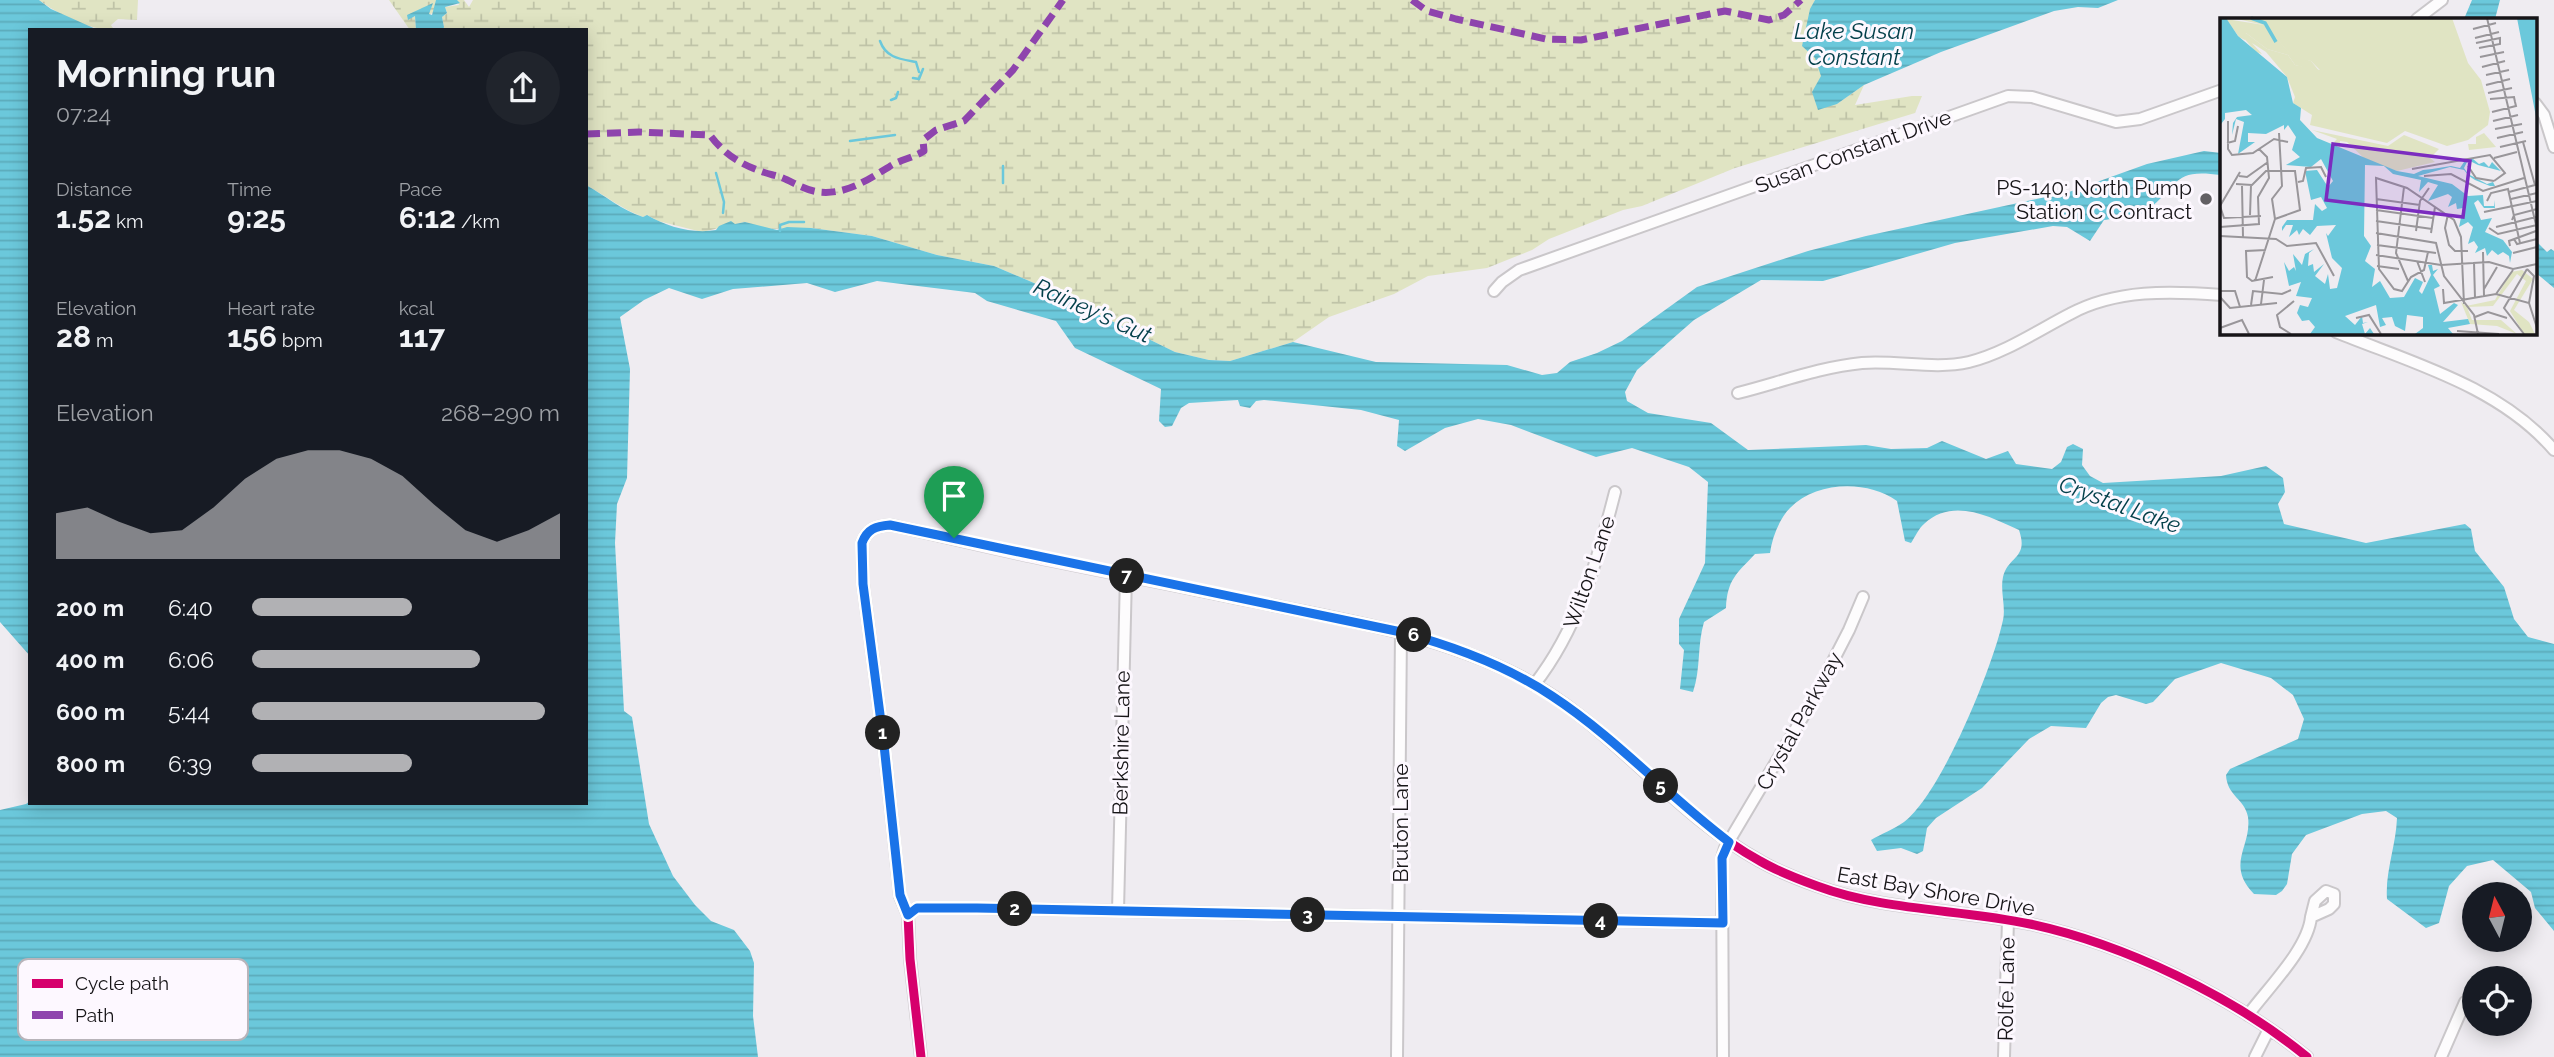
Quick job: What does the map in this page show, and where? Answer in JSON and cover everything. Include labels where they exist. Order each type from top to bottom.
[{"type":"street","points":[[2418,18],[2442,0]]},
{"type":"street","name":"Susan Constant Drive","points":[[1494,291],[1518,270],[2007,96],[2032,97],[2116,122],[2140,119],[2220,90]]},
{"type":"street","points":[[2536,104],[2544,115],[2554,147]]},
{"type":"street","points":[[1738,393],[1861,363],[1929,365],[1984,358],[2071,313],[2110,299],[2158,292],[2220,295]]},
{"type":"street","points":[[2341,334],[2482,393],[2525,421],[2554,450]]},
{"type":"street","name":"Wilton Lane","points":[[1534,685],[1562,644],[1576,614],[1588,585],[1615,492]]},
{"type":"street","name":"East Bay Shore Drive","points":[[908,915],[900,895],[863,584],[864,537],[873,528],[890,525],[1401,632],[1454,648],[1534,685],[1575,712],[1729,842],[1760,862],[1836,892],[2028,923],[2105,945],[2178,977],[2248,1015],[2307,1057]]},
{"type":"street","name":"Berkshire Lane","points":[[1118,911],[1126,575]]},
{"type":"street","name":"Crystal Parkway","points":[[1723,1057],[1722,858],[1814,698],[1863,597]]},
{"type":"street","name":"Bruton Lane","points":[[1396,1057],[1401,632]]},
{"type":"street","points":[[921,1057],[907,931],[908,915],[917,908],[1723,923]]},
{"type":"street","points":[[2248,1015],[2300,949],[2311,917]]},
{"type":"street","name":"Rolfe Lane","points":[[2004,1057],[2007,920]]},
{"type":"street","points":[[2441,1057],[2462,1009]]},
{"type":"street","points":[[2255,1057],[2269,1029]]},
{"type":"green space","points":[[39,0],[138,0],[137,20],[118,19],[111,25],[113,28],[95,27],[56,11]]},
{"type":"green space","points":[[389,0],[436,0],[435,12],[428,15],[430,11],[415,12],[411,18],[415,16],[416,28],[409,28]]},
{"type":"green space","points":[[457,0],[464,0],[469,7],[473,0],[1815,0],[1811,11],[1811,38],[1825,81],[1837,104],[1864,85],[1855,105],[1922,96],[1915,113],[1735,168],[1642,206],[1623,210],[1549,239],[1532,250],[1487,268],[1428,276],[1394,294],[1329,317],[1293,342],[1230,361],[1209,360],[1175,352],[994,266],[937,255],[872,236],[811,228],[766,229],[745,222],[702,232],[658,221],[647,215],[643,217],[635,214],[588,186],[588,28],[444,28],[442,17],[447,13],[445,7],[459,5]]},
{"type":"water","points":[[0,0],[39,0],[51,9],[94,28],[28,28],[28,654],[0,622]]},
{"type":"water","points":[[436,0],[457,0],[460,3],[445,7],[447,13],[442,17],[444,28],[416,28],[415,16],[408,20],[407,15],[433,3],[429,14],[432,15]]},
{"type":"water","name":"Lake Susan Constant","points":[[1815,0],[2118,0],[2098,8],[2078,7],[2054,11],[1941,52],[1864,85],[1837,104],[1818,110],[1812,92],[1821,76],[1815,58],[1802,46],[1810,9]]},
{"type":"water","points":[[2472,0],[2500,0],[2495,18],[2464,18]]},
{"type":"water","name":"Crystal Lake","points":[[2204,151],[2220,153],[2220,175],[2205,173],[2185,176],[2143,213],[2104,220],[2090,241],[2067,227],[2053,226],[1955,243],[1823,281],[1761,280],[1694,320],[1637,370],[1625,392],[1627,401],[1648,413],[1711,423],[1748,450],[1866,445],[1891,449],[1927,448],[1942,441],[1986,459],[2008,451],[2016,464],[2052,469],[2061,462],[2067,447],[2073,444],[2083,449],[2082,465],[2090,476],[2103,483],[2221,476],[2266,466],[2283,478],[2285,492],[2278,504],[2284,524],[2366,543],[2465,524],[2471,529],[2475,551],[2504,587],[2514,619],[2528,637],[2554,644],[2554,931],[2535,908],[2532,882],[2519,882],[2493,860],[2467,866],[2449,886],[2439,923],[2426,928],[2387,899],[2397,818],[2386,811],[2362,814],[2306,835],[2292,854],[2287,884],[2282,891],[2276,895],[2254,894],[2241,874],[2240,864],[2247,837],[2248,817],[2229,788],[2226,775],[2230,769],[2298,739],[2304,719],[2293,695],[2271,678],[2221,663],[2175,679],[2153,702],[2146,704],[2116,695],[2108,697],[2101,703],[2086,728],[2051,726],[2029,739],[1982,788],[1936,818],[1927,828],[1923,851],[1917,854],[1901,848],[1877,851],[1871,840],[1904,822],[1934,785],[1964,728],[1989,667],[2004,615],[2003,577],[2020,552],[2021,539],[2019,530],[1984,515],[1959,511],[1935,516],[1922,526],[1911,543],[1905,541],[1897,501],[1885,494],[1871,489],[1842,486],[1828,488],[1801,499],[1783,518],[1774,535],[1770,553],[1755,554],[1731,584],[1726,608],[1704,622],[1693,692],[1680,689],[1684,650],[1679,644],[1679,619],[1705,563],[1708,482],[1689,467],[1632,448],[1596,457],[1511,425],[1478,419],[1445,428],[1405,451],[1397,446],[1399,420],[1361,410],[1264,400],[1256,401],[1250,408],[1240,406],[1238,400],[1189,403],[1181,408],[1172,426],[1165,427],[1159,421],[1161,389],[1075,348],[1056,321],[987,301],[975,293],[877,281],[835,292],[807,283],[733,289],[702,299],[669,288],[644,300],[620,317],[630,369],[627,478],[617,504],[615,543],[624,711],[632,717],[649,824],[673,876],[711,921],[734,930],[750,951],[754,963],[753,1016],[758,1057],[0,1057],[0,810],[28,802],[28,805],[588,805],[588,186],[635,214],[643,217],[647,215],[680,228],[716,230],[731,221],[735,224],[745,222],[777,230],[787,227],[811,228],[872,236],[937,255],[994,266],[1175,352],[1209,360],[1230,361],[1293,342],[1376,362],[1507,365],[1542,375],[1557,373],[1570,362],[1622,341],[1697,287],[1808,251],[1866,236],[2069,192],[2147,164]]},
{"type":"water","points":[[2536,241],[2547,252],[2551,249],[2554,251],[2554,288],[2536,273]]},
{"type":"waterway","points":[[880,41],[890,54],[899,59],[916,62],[919,72]]},
{"type":"waterway","points":[[913,78],[919,79],[923,69]]},
{"type":"waterway","points":[[891,100],[896,98],[898,92]]},
{"type":"waterway","points":[[850,141],[895,135]]},
{"type":"waterway","points":[[1003,166],[1003,183]]},
{"type":"waterway","points":[[716,173],[724,202],[723,213]]},
{"type":"waterway","points":[[780,231],[780,225],[804,222]]},
{"type":"marked path","points":[[588,134],[639,132],[710,135],[730,155],[754,169],[813,191],[847,189],[924,151],[923,140],[936,130],[964,121],[1013,70],[1063,0]]},
{"type":"marked path","points":[[1412,0],[1427,11],[1456,19],[1546,39],[1581,40],[1725,11],[1769,20],[1784,15],[1801,0]]},
{"type":"cycle path","points":[[921,1057],[908,915],[900,896],[863,584],[864,538],[873,529],[890,525],[1352,621],[1455,649],[1521,677],[1553,696],[1613,743],[1698,818],[1728,841],[1773,868],[1843,894],[1895,905],[2030,924],[2102,945],[2176,975],[2211,993],[2246,1013],[2307,1057]]},
{"type":"cycle path","points":[[908,915],[917,908],[977,908],[1723,923]]},
{"type":"place","name":"PS-140; North Pump Station C Contract","points":[[2206,199]]},
{"type":"route","points":[[890,525],[954,538],[1401,632],[1454,648],[1517,675],[1575,712],[1729,842],[1721,867],[1723,923],[977,908],[917,908],[908,915],[900,895],[863,584],[862,543],[873,528],[890,525]]},
{"type":"water label","name":"Rainey's Gut","points":[[1093,310]]}]
